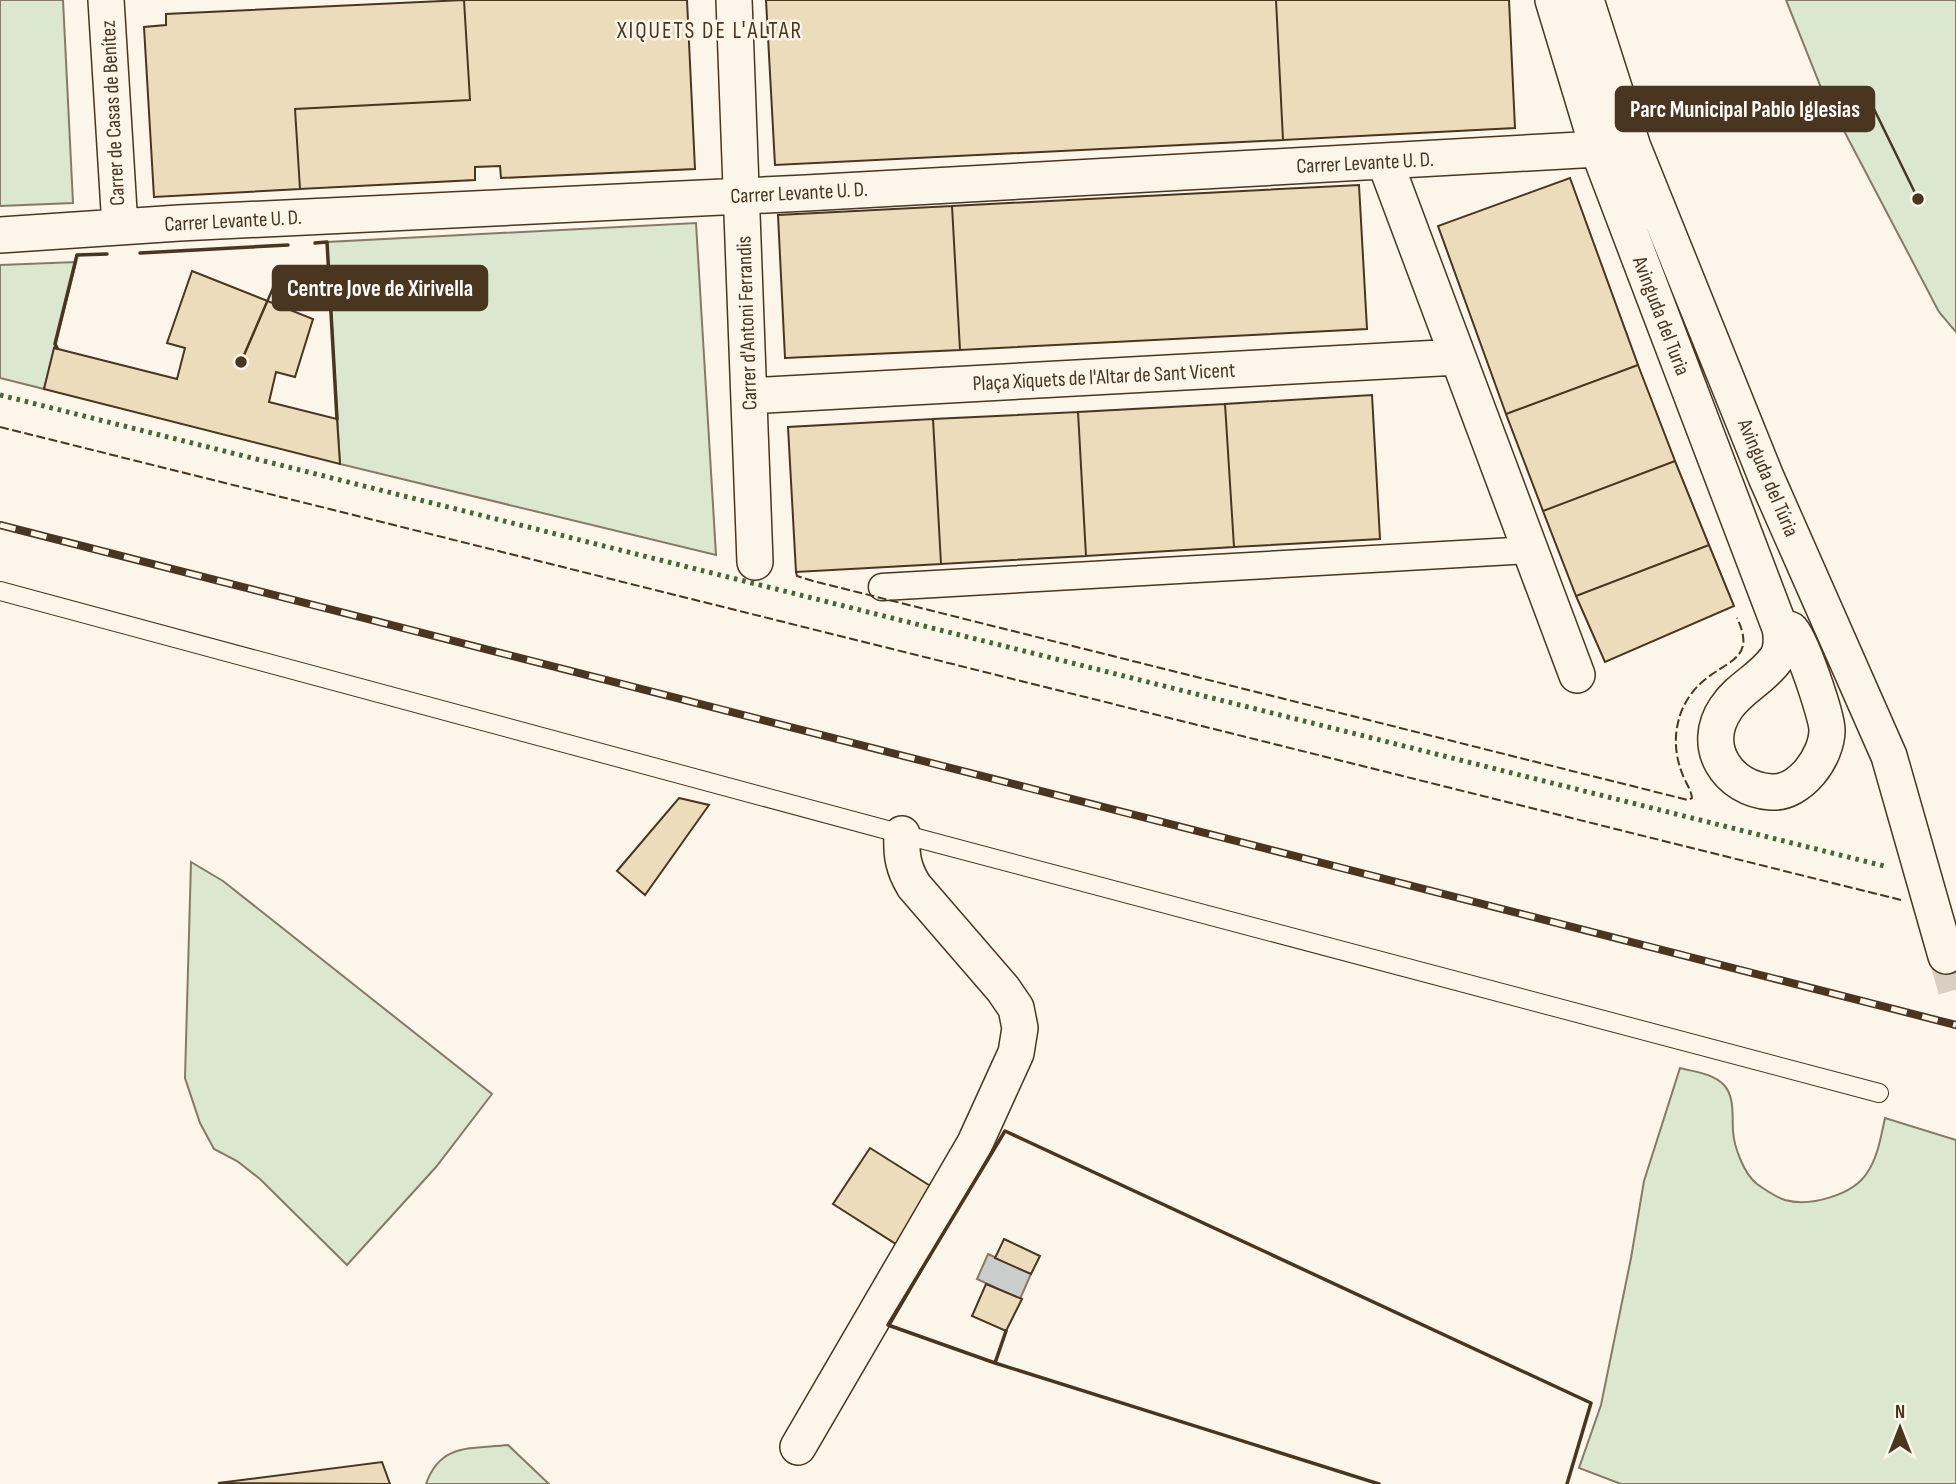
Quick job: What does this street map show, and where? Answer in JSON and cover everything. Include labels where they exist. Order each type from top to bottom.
[{"type":"street","name":"Carrer de Casas de Benítez","points":[[106,0],[120,226]]},
{"type":"street","name":"Carrer d'Antoni Ferrandis","points":[[734,0],[755,562]]},
{"type":"street","name":"Avinguda del Turia","points":[[1553,0],[1598,149],[1780,628]]},
{"type":"street","name":"Avinguda del Túria","points":[[1586,0],[1633,147],[1766,477],[1889,756],[1946,956]]},
{"type":"street","name":"Carrer Levante U. D.","points":[[0,235],[120,226],[742,196],[1598,149]]},
{"type":"street","points":[[1385,162],[1577,675]]},
{"type":"street","name":"Plaça Xiquets de l'Altar de Sant Vicent","points":[[749,396],[1458,358]]},
{"type":"street","points":[[882,587],[1530,550]]},
{"type":"street","points":[[798,1447],[975,1143],[1016,1053],[1020,1028],[1016,1008],[1003,989],[914,886],[904,869],[901,854],[902,834]]},
{"type":"lane","points":[[0,591],[1879,1093]]},
{"type":"green space","points":[[0,0],[63,0],[73,203],[0,206]]},
{"type":"green space","points":[[1786,0],[1956,0],[1956,332],[1939,312],[1820,85]]},
{"type":"green space","points":[[696,223],[716,555],[340,464],[327,242]]},
{"type":"green space","points":[[76,262],[44,389],[0,378],[0,265]]},
{"type":"green space","points":[[191,862],[223,881],[492,1094],[436,1167],[347,1265],[260,1179],[237,1161],[214,1149],[200,1123],[185,1078]]},
{"type":"green space","points":[[1680,1068],[1709,1075],[1728,1090],[1734,1137],[1744,1167],[1752,1180],[1785,1200],[1806,1202],[1830,1197],[1860,1181],[1874,1160],[1885,1118],[1956,1140],[1956,1484],[1621,1484],[1579,1468],[1601,1405],[1644,1181]]},
{"type":"green space","points":[[508,1445],[549,1484],[426,1484],[432,1471],[448,1455],[469,1448]]},
{"type":"shaded area","points":[[988,1254],[1031,1274],[1020,1299],[977,1279]]},
{"type":"building","points":[[464,0],[470,100],[295,109],[300,189],[154,197],[144,27],[166,25],[166,14]]},
{"type":"building","points":[[464,0],[687,0],[695,169],[501,178],[500,166],[475,167],[475,180],[300,189],[295,109],[470,100]]},
{"type":"building","points":[[766,0],[1276,0],[1283,140],[775,165]]},
{"type":"building","points":[[1276,0],[1509,0],[1515,128],[1283,140]]},
{"type":"building","points":[[1570,178],[1638,365],[1506,414],[1438,226]]},
{"type":"building","points":[[1359,185],[1367,329],[960,350],[952,206]]},
{"type":"building","points":[[952,206],[960,350],[785,358],[778,215]]},
{"type":"building","points":[[192,271],[313,319],[295,377],[276,372],[269,402],[337,419],[340,464],[44,389],[54,348],[177,379],[185,348],[167,343]]},
{"type":"building","points":[[1638,365],[1675,461],[1543,511],[1506,414]]},
{"type":"building","points":[[1372,395],[1380,539],[1234,547],[1225,404]]},
{"type":"building","points":[[1225,404],[1234,547],[1086,556],[1078,412]]},
{"type":"building","points":[[1078,412],[1086,556],[941,564],[933,419]]},
{"type":"building","points":[[933,419],[941,564],[796,572],[788,427]]},
{"type":"building","points":[[1675,461],[1709,545],[1576,596],[1543,511]]},
{"type":"building","points":[[1709,545],[1734,606],[1605,662],[1576,596]]},
{"type":"building","points":[[679,798],[709,805],[645,895],[617,871]]},
{"type":"building","points":[[870,1148],[932,1187],[896,1244],[833,1204]]},
{"type":"building","points":[[1004,1239],[1040,1256],[1031,1274],[995,1258]]},
{"type":"building","points":[[986,1284],[1022,1299],[1006,1331],[972,1316]]},
{"type":"building","points":[[382,1462],[390,1484],[218,1483]]},
{"type":"tunnel","points":[[1946,956],[1956,991]]},
{"type":"railway","points":[[0,525],[1956,1025]]},
{"type":"hedge","points":[[0,395],[1888,867]]},
{"type":"fence","points":[[0,427],[1901,900]]},
{"type":"fence","points":[[796,572],[797,576],[813,581],[1688,800],[1692,798],[1676,749],[1679,719],[1690,695],[1697,687],[1736,658],[1741,651],[1742,632],[1737,618]]},
{"type":"wall","points":[[315,243],[327,242],[337,419]]},
{"type":"wall","points":[[140,253],[288,245]]},
{"type":"wall","points":[[57,348],[55,344],[77,255],[107,254]]},
{"type":"wall","points":[[1379,1484],[995,1363],[888,1325],[1005,1131],[1591,1403],[1567,1484]]},
{"type":"wall","points":[[995,1363],[1006,1331]]},
{"type":"place","name":"Parc Municipal Pablo Iglesias","points":[[1918,199]]},
{"type":"place","name":"Centre Jove de Xirivella","points":[[241,362]]},
{"type":"district","name":"XIQUETS DE L'ALTAR","points":[[710,31]]}]
